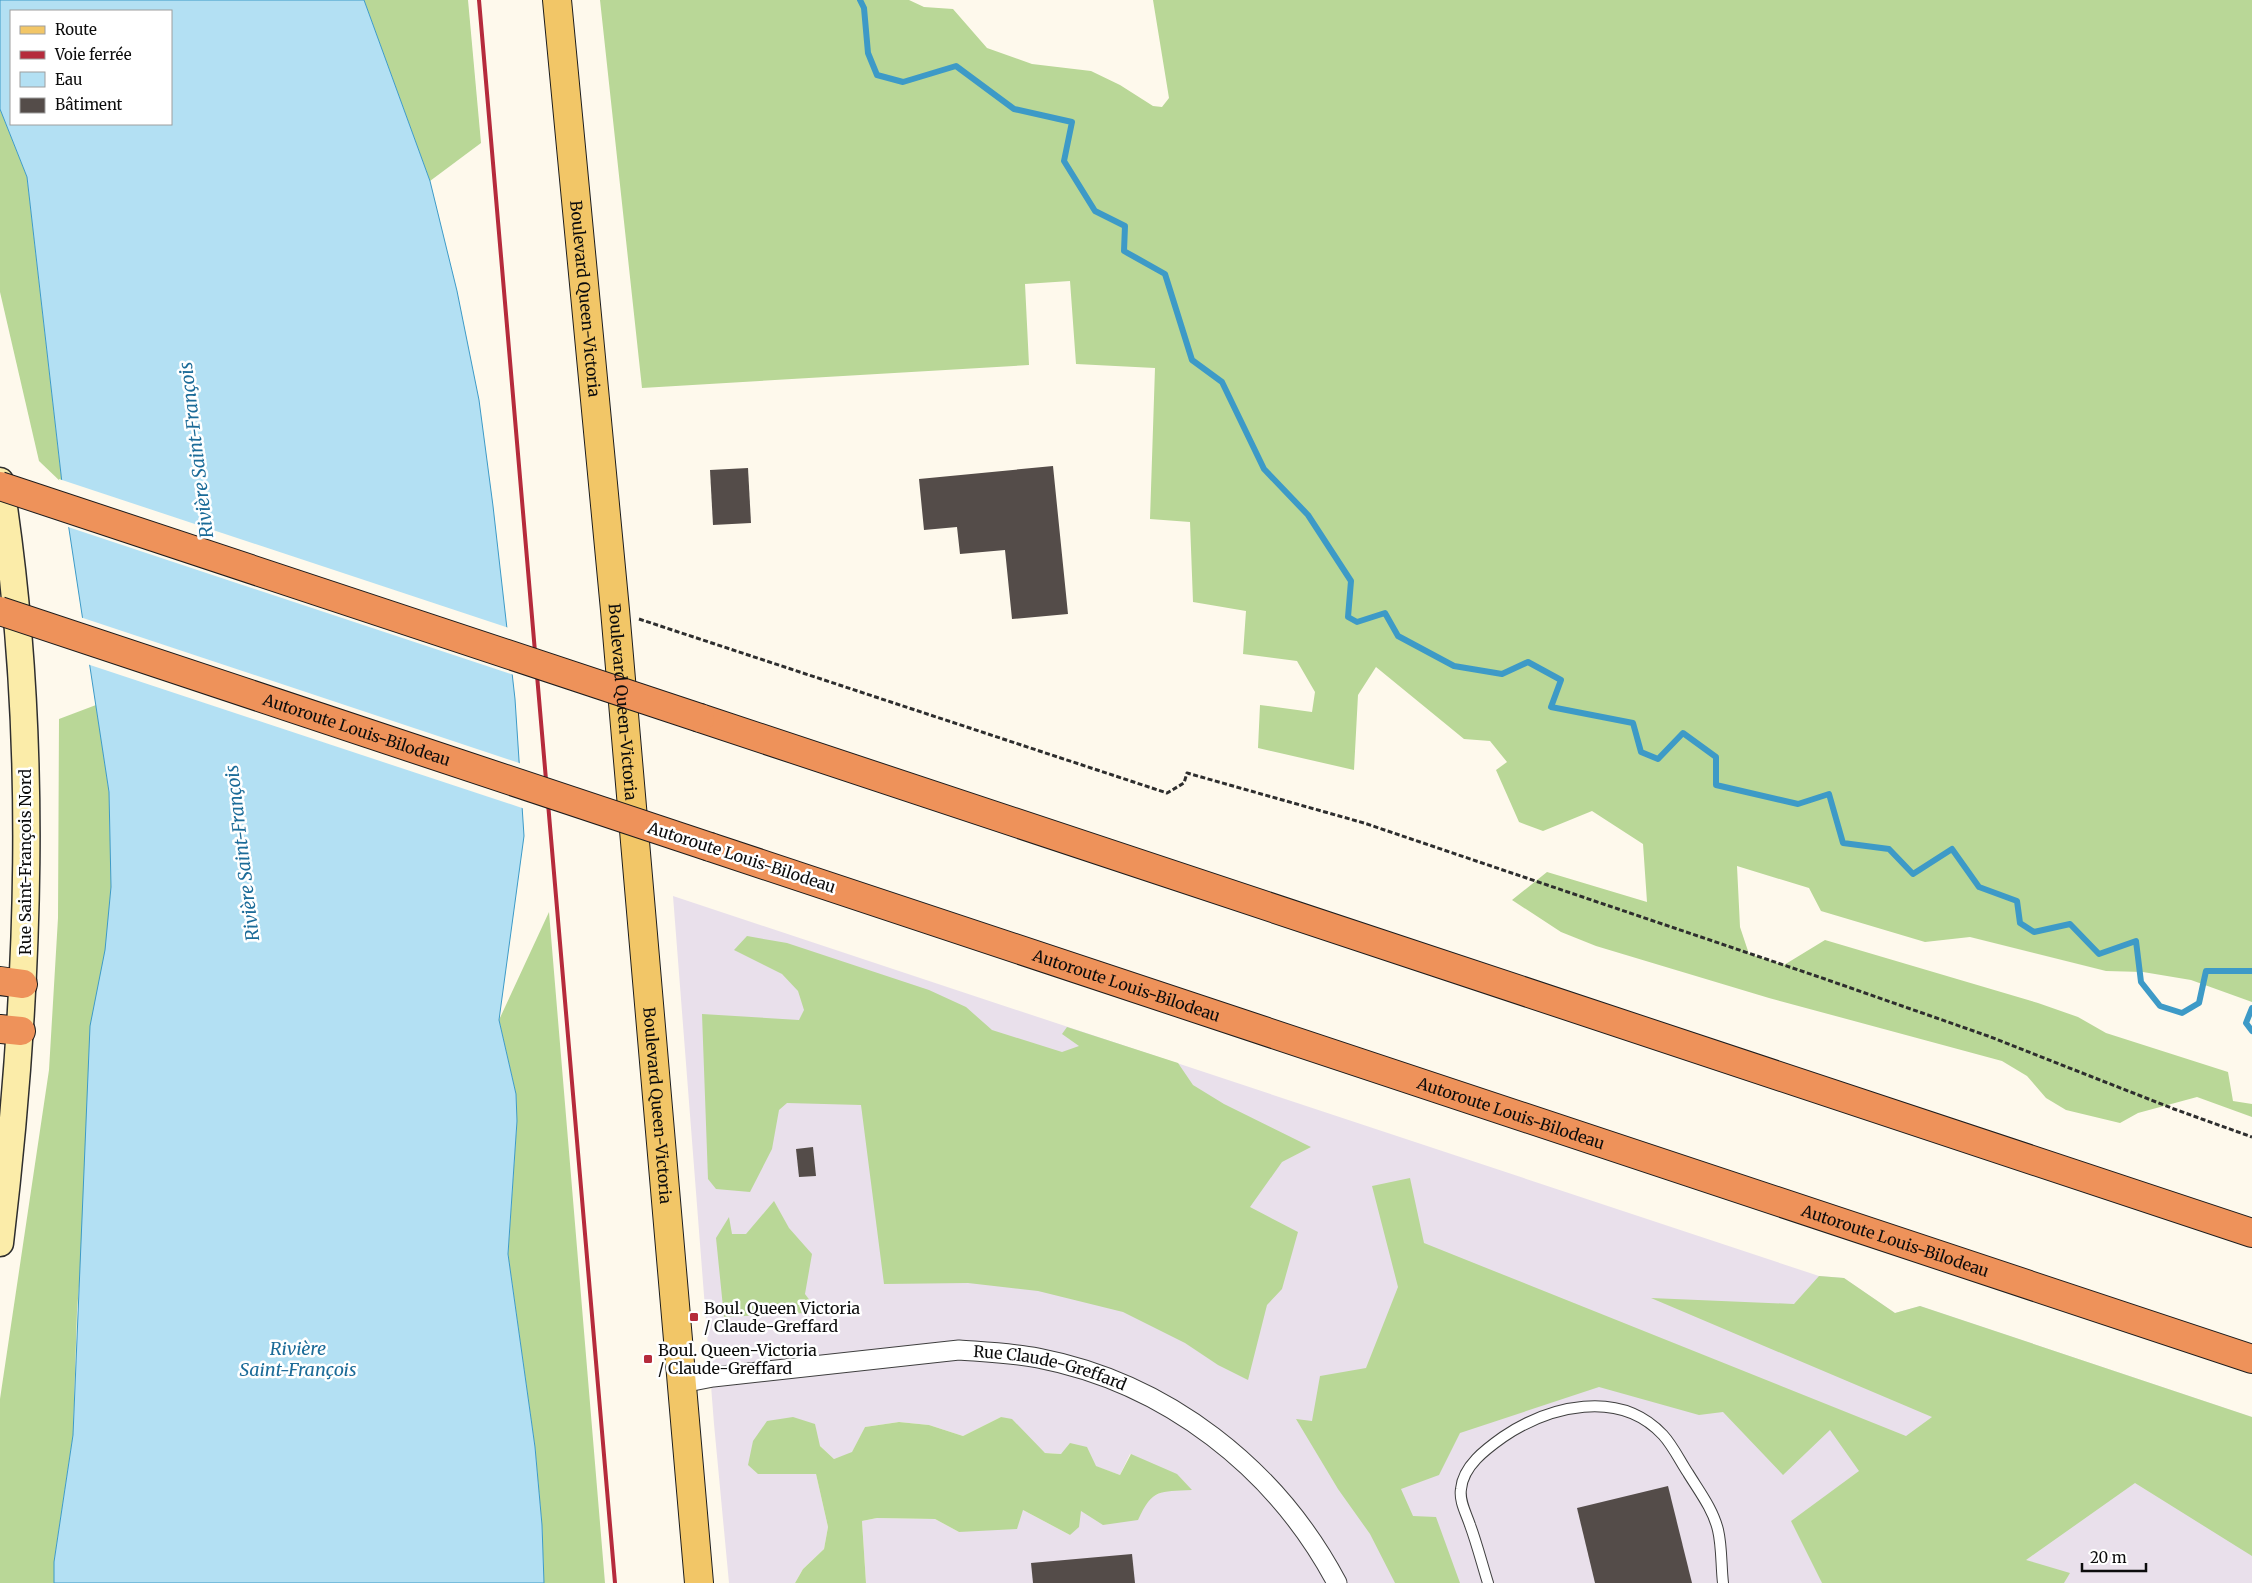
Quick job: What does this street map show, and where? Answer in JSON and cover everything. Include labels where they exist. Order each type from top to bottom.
[{"type":"highway","points":[[0,486],[2252,1233]]},
{"type":"highway","name":"Autoroute Louis-Bilodeau","points":[[0,611],[2252,1359]]},
{"type":"main road","name":"Boulevard Queen-Victoria","points":[[557,0],[614,610],[699,1583]]},
{"type":"street","name":"Rue Saint-François Nord","points":[[0,482],[17,621],[23,709],[28,861],[12,983],[10,1030],[17,1087],[0,1243]]},
{"type":"street","name":"Rue Claude-Greffard","points":[[682,1383],[722,1376],[959,1350],[999,1352],[1039,1358],[1077,1368],[1115,1381],[1152,1397],[1219,1440],[1250,1466],[1277,1495],[1308,1534],[1337,1583]]},
{"type":"lane","points":[[1488,1583],[1463,1508],[1461,1488],[1469,1468],[1481,1454],[1520,1425],[1549,1413],[1574,1406],[1597,1406],[1635,1415],[1663,1435],[1706,1501],[1714,1519],[1718,1531],[1723,1583]]},
{"type":"path","points":[[614,610],[1167,793],[1184,783],[1187,773],[1364,823],[1916,1010],[2252,1137]]},
{"type":"shaded area","points":[[673,896],[1819,1276],[1844,1278],[1895,1313],[1920,1306],[2252,1417],[2252,1583],[866,1583],[862,1521],[877,1518],[935,1519],[959,1532],[1023,1510],[1070,1535],[1081,1511],[1148,1499],[1162,1492],[1130,1454],[1120,1475],[1061,1454],[1045,1453],[1001,1417],[963,1436],[929,1425],[899,1422],[865,1427],[852,1453],[834,1459],[820,1446],[758,1474],[816,1474],[828,1527],[824,1549],[803,1569],[795,1583],[729,1583],[714,1424]]},
{"type":"green space","points":[[364,0],[468,0],[481,143],[430,181]]},
{"type":"green space","points":[[600,0],[909,0],[924,7],[953,9],[987,48],[1032,64],[1091,71],[1120,85],[1153,106],[1162,107],[1169,98],[1153,0],[2252,0],[2252,1002],[2191,980],[2143,972],[2106,971],[1970,937],[1925,942],[1821,911],[1809,888],[1737,866],[1740,927],[1749,954],[1784,965],[1825,940],[2038,1003],[2078,1017],[2106,1033],[2228,1072],[2233,1101],[2252,1104],[2252,1117],[2197,1097],[2138,1113],[2120,1123],[2066,1110],[2046,1098],[2027,1076],[2002,1061],[1769,998],[1596,946],[1561,932],[1512,900],[1547,872],[1647,902],[1643,844],[1592,811],[1543,831],[1519,822],[1496,770],[1507,762],[1490,741],[1464,739],[1376,667],[1358,695],[1354,770],[1258,748],[1260,705],[1312,712],[1315,692],[1297,661],[1243,654],[1246,611],[1193,602],[1190,522],[1150,519],[1155,368],[1076,364],[1070,281],[1025,284],[1029,365],[642,388]]},
{"type":"green space","points":[[0,109],[27,177],[62,483],[39,461],[0,292]]},
{"type":"green space","points":[[96,705],[109,792],[111,887],[77,1311],[73,1435],[54,1562],[54,1583],[0,1583],[0,1399],[49,1070],[58,918],[59,719]]},
{"type":"green space","points":[[549,912],[605,1583],[544,1583],[542,1525],[535,1447],[508,1254],[517,1121],[516,1094],[499,1020]]},
{"type":"green space","points":[[747,936],[787,943],[929,990],[966,1007],[992,1030],[1062,1052],[1079,1046],[1062,1034],[1067,1027],[1178,1063],[1193,1085],[1224,1104],[1311,1147],[1282,1162],[1250,1207],[1298,1232],[1282,1289],[1267,1305],[1248,1380],[1218,1365],[1185,1343],[1123,1312],[1038,1291],[968,1283],[884,1284],[861,1105],[787,1103],[779,1110],[772,1149],[750,1192],[716,1189],[708,1179],[702,1014],[799,1020],[804,1010],[798,991],[782,974],[734,950]]},
{"type":"green space","points":[[1410,1178],[1424,1243],[1906,1436],[1932,1417],[1651,1298],[1794,1304],[1819,1276],[1844,1278],[1895,1313],[1920,1306],[2252,1417],[2252,1556],[2135,1483],[2026,1560],[2070,1573],[2064,1583],[1822,1583],[1791,1521],[1859,1471],[1830,1430],[1783,1475],[1723,1412],[1699,1415],[1599,1387],[1460,1433],[1439,1475],[1401,1489],[1413,1516],[1436,1517],[1460,1583],[1395,1583],[1370,1534],[1338,1489],[1296,1419],[1312,1421],[1320,1376],[1366,1368],[1398,1287],[1372,1186]]},
{"type":"green space","points":[[774,1201],[789,1228],[812,1254],[805,1294],[811,1302],[807,1313],[724,1317],[716,1238],[729,1217],[732,1234],[746,1234]]},
{"type":"green space","points":[[793,1417],[815,1424],[820,1446],[834,1459],[852,1452],[865,1427],[899,1422],[929,1425],[963,1436],[1001,1417],[1012,1419],[1045,1453],[1061,1454],[1070,1443],[1087,1447],[1096,1466],[1120,1475],[1131,1454],[1177,1474],[1192,1490],[1158,1494],[1148,1502],[1138,1520],[1103,1525],[1081,1511],[1079,1527],[1070,1535],[1023,1510],[1017,1529],[959,1532],[935,1519],[877,1518],[862,1521],[866,1583],[795,1583],[803,1569],[824,1549],[828,1527],[816,1474],[758,1474],[748,1465],[753,1441],[767,1421]]},
{"type":"water","name":"Rivière Saint-François","points":[[0,0],[364,0],[430,181],[457,291],[479,400],[515,699],[524,836],[499,1020],[516,1094],[517,1121],[508,1254],[535,1447],[542,1525],[544,1583],[54,1583],[54,1562],[73,1435],[90,1026],[105,950],[111,887],[109,792],[62,483],[27,177],[0,109]]},
{"type":"pier","points":[[59,479],[509,628],[514,675],[65,526]]},
{"type":"pier","points":[[80,617],[522,764],[525,809],[87,664]]},
{"type":"building","points":[[1053,466],[1068,614],[1012,619],[1005,550],[960,554],[957,527],[924,530],[919,479]]},
{"type":"building","points":[[748,468],[751,523],[713,525],[710,470]]},
{"type":"building","points":[[813,1147],[816,1176],[799,1177],[796,1149]]},
{"type":"building","points":[[1668,1486],[1692,1583],[1595,1583],[1577,1508]]},
{"type":"building","points":[[1132,1554],[1135,1583],[1033,1583],[1031,1563]]},
{"type":"waterway","points":[[860,0],[864,8],[868,53],[877,75],[903,82],[956,66],[1014,109],[1072,122],[1064,161],[1095,211],[1125,226],[1124,251],[1165,274],[1192,360],[1222,382],[1264,469],[1308,515],[1351,581],[1348,617],[1357,622],[1385,613],[1398,636],[1454,666],[1502,674],[1528,662],[1561,680],[1551,707],[1633,723],[1641,752],[1658,759],[1683,733],[1716,757],[1716,785],[1798,804],[1829,794],[1843,843],[1889,849],[1913,874],[1952,849],[1979,887],[2017,901],[2020,923],[2034,932],[2070,924],[2099,954],[2136,941],[2141,982],[2160,1006],[2182,1013],[2199,1003],[2206,971],[2252,971]]},
{"type":"waterway","points":[[2252,1008],[2246,1023],[2252,1031]]},
{"type":"railway","points":[[479,0],[615,1583]]},
{"type":"place","name":"Boul. Queen Victoria / Claude-Greffard","points":[[694,1317]]},
{"type":"place","name":"Boul. Queen-Victoria / Claude-Greffard","points":[[648,1359]]}]
